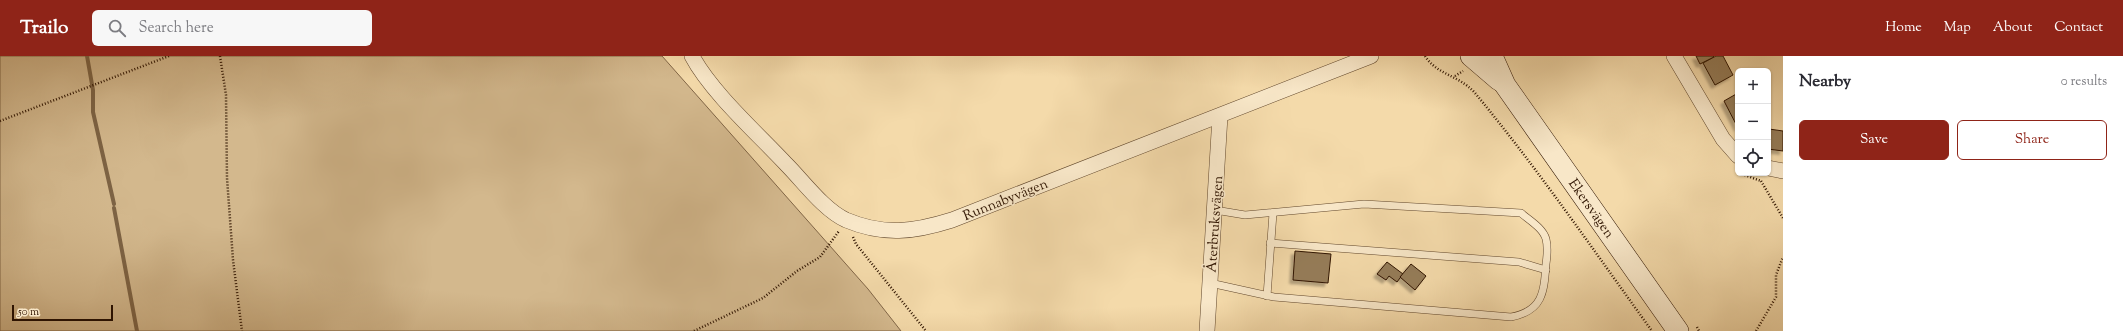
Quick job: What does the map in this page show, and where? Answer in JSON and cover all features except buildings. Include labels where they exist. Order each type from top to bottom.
[{"type":"main road","name":"Ekersvägen","points":[[1471,56],[1505,85],[1688,329]]},
{"type":"main road","name":"Ekersvägen","points":[[1492,56],[1505,85]]},
{"type":"street","name":"Runnabyvägen","points":[[692,56],[712,83],[733,107],[824,204],[837,215],[847,220],[885,231],[904,232],[927,228],[952,220],[1370,56]]},
{"type":"street","points":[[1674,56],[1723,139],[1735,153]]},
{"type":"street","name":"Återbruksvägen","points":[[1207,331],[1220,116]]},
{"type":"street","points":[[1771,174],[1783,171]]},
{"type":"lane","points":[[1210,283],[1267,296],[1511,317],[1521,315],[1533,309],[1538,303],[1545,286],[1546,239],[1540,228],[1520,213],[1364,204],[1245,215],[1215,210]]},
{"type":"lane","points":[[1267,296],[1272,213]]},
{"type":"lane","points":[[1270,243],[1519,262],[1546,270]]},
{"type":"path","points":[[0,121],[169,56]]},
{"type":"path","points":[[220,56],[226,94],[227,178],[232,245],[242,331]]},
{"type":"path","points":[[1425,56],[1435,68],[1455,76],[1474,93],[1561,206],[1652,331]]},
{"type":"path","points":[[1765,176],[1783,218]]},
{"type":"path","points":[[694,331],[763,298],[797,271],[820,257],[847,220]]},
{"type":"path","points":[[847,220],[856,244],[926,331]]},
{"type":"path","points":[[1756,331],[1776,298],[1776,275],[1783,257]]},
{"type":"path","points":[[1688,329],[1699,331]]},
{"type":"shaded area","points":[[0,56],[662,56],[868,289],[901,331],[0,331]]},
{"type":"waterway","points":[[87,56],[93,90],[93,112],[114,204]]},
{"type":"waterway","points":[[114,208],[137,331]]}]
